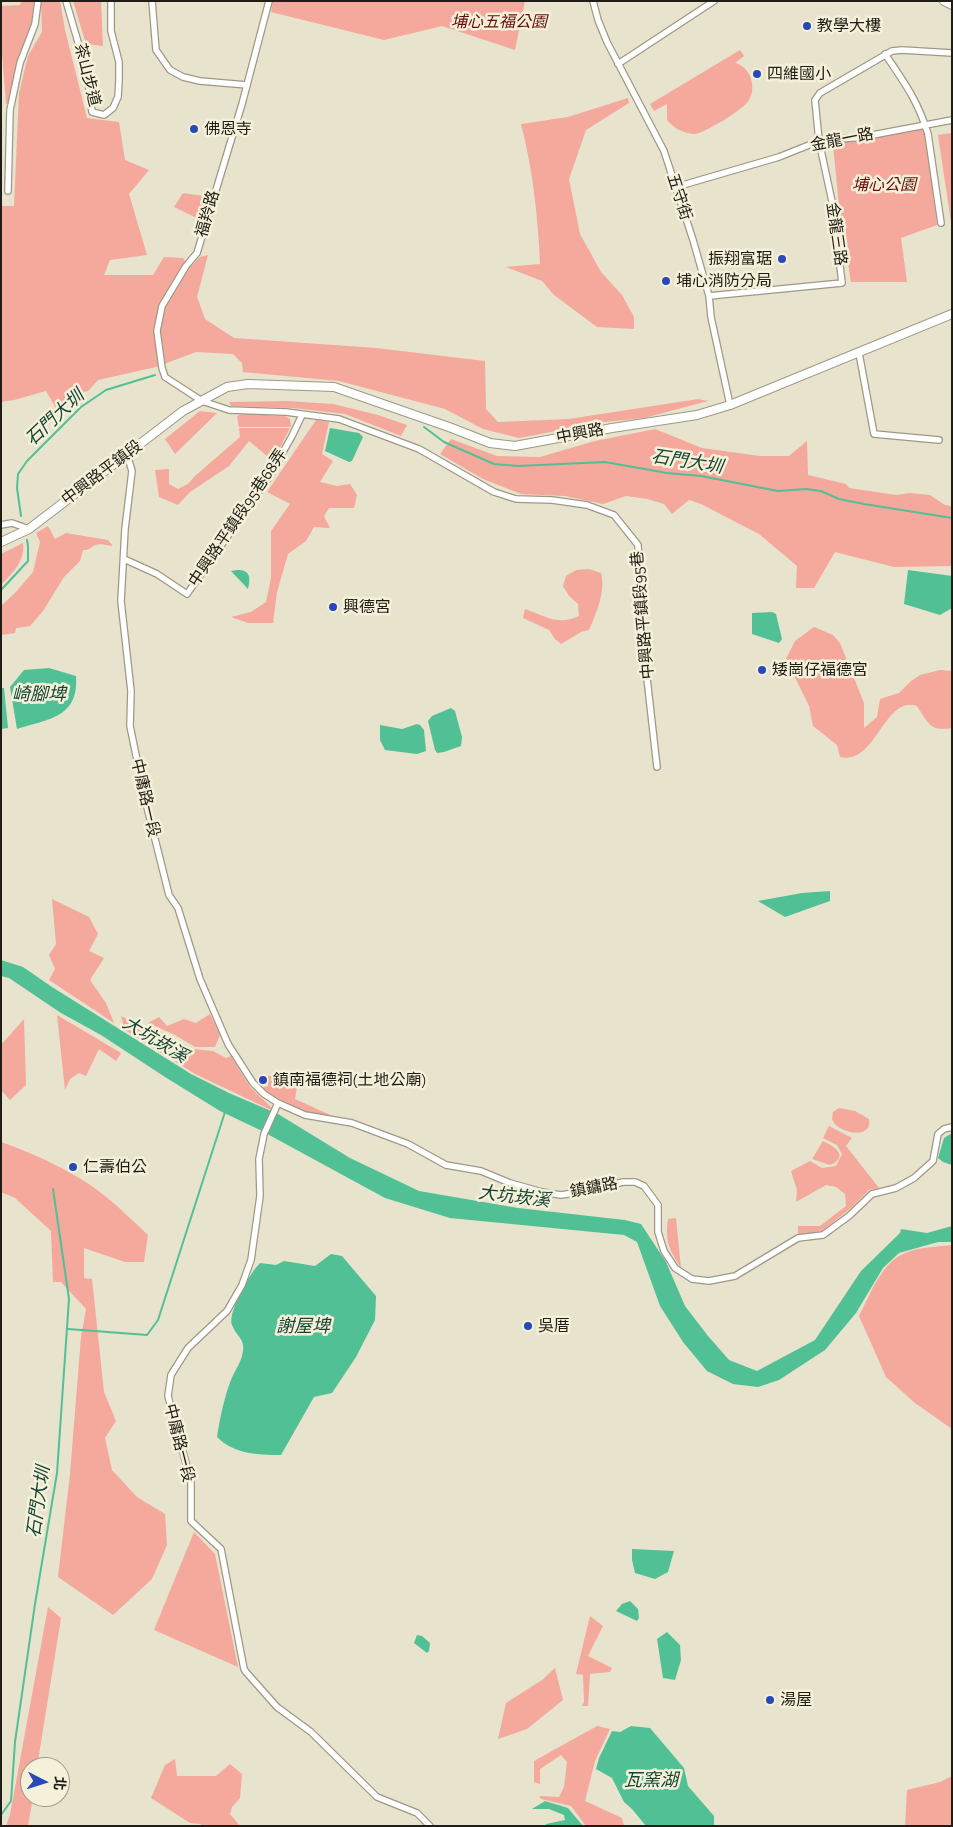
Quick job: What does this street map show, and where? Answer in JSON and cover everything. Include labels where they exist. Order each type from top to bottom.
[{"type":"street","points":[[8,191],[10,110],[20,63],[35,24],[38,1]]},
{"type":"street","name":"茶山步道","points":[[66,1],[87,73],[92,112],[104,115],[113,108],[118,97],[119,62],[110,31],[111,1]]},
{"type":"street","points":[[152,1],[156,50],[170,70],[183,77],[192,79],[247,85]]},
{"type":"street","name":"福羚路","points":[[202,401],[165,377],[157,331],[162,306],[186,266],[197,253],[247,85],[269,1]]},
{"type":"street","name":"五守街","points":[[593,1],[598,20],[618,64],[664,151],[709,296],[710,317],[730,405]]},
{"type":"street","points":[[618,64],[714,1]]},
{"type":"street","points":[[944,1],[952,5]]},
{"type":"street","points":[[820,141],[815,100],[820,93],[885,54],[902,50],[952,53]]},
{"type":"street","points":[[885,54],[915,99],[925,124],[941,223]]},
{"type":"street","name":"金龍一路","points":[[676,187],[779,157],[820,141],[862,137],[952,120]]},
{"type":"street","name":"金龍三路","points":[[709,296],[842,283],[833,206],[820,141]]},
{"type":"street","name":"中興路","points":[[202,401],[227,387],[248,384],[334,387],[490,443],[515,446],[697,415],[730,405],[952,314]]},
{"type":"street","points":[[859,353],[874,434],[939,440]]},
{"type":"street","name":"中興路平鎮段95巷","points":[[202,401],[229,410],[286,412],[339,419],[419,449],[494,492],[516,499],[552,500],[587,505],[614,515],[638,546],[642,634],[657,768]]},
{"type":"street","name":"中興路平鎮段","points":[[1,542],[29,529],[183,411],[202,401]]},
{"type":"street","name":"中興路平鎮段95巷68弄","points":[[124,559],[156,574],[187,594],[268,480],[302,415]]},
{"type":"street","name":"中庸路一段","points":[[128,454],[132,471],[125,529],[121,601],[131,691],[130,726],[144,798],[169,894],[178,908],[200,979],[228,1044],[253,1083],[264,1094],[278,1103],[264,1134],[259,1159],[260,1196],[250,1260],[242,1285],[227,1311],[188,1348],[171,1375],[168,1396],[191,1482],[191,1521],[221,1549],[246,1672],[277,1707],[311,1732],[377,1797],[417,1813],[430,1826]]},
{"type":"street","points":[[1,525],[12,523],[29,529]]},
{"type":"street","name":"鎮鏞路","points":[[278,1103],[305,1115],[352,1124],[408,1144],[446,1165],[481,1171],[510,1183],[542,1192],[561,1195],[623,1182],[635,1182],[644,1186],[658,1204],[658,1232],[664,1251],[675,1268],[692,1279],[710,1281],[735,1276],[798,1238],[823,1235],[849,1216],[872,1194],[896,1188],[914,1178],[933,1161],[938,1134],[944,1129],[952,1127]]},
{"type":"green space","points":[[21,1],[34,1],[31,27],[17,60],[10,101],[6,104],[1,40],[1,6],[20,5]]},
{"type":"green space","points":[[41,1],[60,1],[65,30],[87,118],[119,122],[125,160],[149,170],[129,194],[147,255],[110,260],[104,275],[153,275],[164,257],[183,258],[189,268],[200,257],[208,255],[197,297],[205,319],[234,338],[376,348],[485,361],[486,409],[498,422],[569,419],[698,399],[708,401],[644,418],[604,422],[519,438],[483,429],[445,409],[339,381],[243,372],[242,363],[233,354],[196,352],[156,367],[98,380],[88,391],[74,394],[57,410],[46,391],[1,402],[1,206],[14,206],[19,93],[28,56],[42,32]]},
{"type":"green space","points":[[73,1],[101,1],[103,46],[86,44]]},
{"type":"green space","name":"埔心五福公園","points":[[273,1],[525,1],[515,50],[442,26],[384,40],[271,12]]},
{"type":"green space","points":[[740,50],[744,56],[735,63],[745,68],[751,78],[752,89],[746,104],[732,115],[706,130],[694,134],[679,130],[667,120],[667,104],[654,111],[650,104]]},
{"type":"green space","points":[[628,98],[629,103],[586,130],[569,179],[580,234],[601,272],[622,295],[634,317],[634,329],[597,327],[554,295],[542,281],[506,267],[540,264],[534,194],[521,124],[568,117]]},
{"type":"green space","name":"埔心公園","points":[[925,127],[937,225],[901,238],[907,282],[851,282],[839,206],[833,145],[844,140]]},
{"type":"green space","points":[[952,133],[952,222],[951,222],[938,135]]},
{"type":"green space","points":[[183,193],[210,197],[203,221],[174,207]]},
{"type":"green space","points":[[287,401],[333,404],[378,415],[407,425],[401,436],[345,414],[293,408],[231,406],[229,402]]},
{"type":"green space","points":[[200,411],[217,413],[175,454],[165,439]]},
{"type":"green space","points":[[242,414],[285,416],[290,419],[291,427],[239,427],[237,416]]},
{"type":"green space","points":[[316,420],[329,422],[322,454],[333,461],[320,482],[337,486],[350,484],[357,495],[354,508],[329,508],[324,516],[330,528],[314,527],[306,541],[288,554],[277,592],[273,623],[248,623],[231,617],[251,612],[266,602],[271,578],[271,531],[290,504],[267,492]]},
{"type":"green space","points":[[239,428],[290,428],[273,461],[249,441],[229,466],[190,492],[178,505],[159,497],[155,470],[169,469],[169,484],[178,489],[188,484],[240,437]]},
{"type":"green space","points":[[655,429],[702,448],[760,456],[789,456],[807,441],[808,475],[846,484],[849,488],[896,495],[910,493],[930,495],[945,505],[952,506],[952,566],[894,567],[835,552],[814,588],[796,588],[797,566],[759,534],[701,504],[689,500],[672,514],[664,504],[626,496],[603,504],[565,496],[521,494],[483,479],[440,454],[451,439],[497,456],[540,457],[595,441]]},
{"type":"green space","points":[[48,526],[55,539],[66,533],[108,540],[113,546],[97,544],[83,550],[80,561],[64,577],[43,611],[30,626],[16,628],[15,633],[1,635],[1,606],[33,572],[40,542],[36,533]]},
{"type":"green space","points":[[23,543],[20,561],[14,571],[1,585],[1,554]]},
{"type":"green space","points":[[589,569],[601,573],[602,587],[600,602],[589,630],[581,632],[561,644],[549,630],[523,618],[525,609],[558,620],[579,616],[578,604],[569,596],[563,586],[566,576],[576,570]]},
{"type":"green space","points":[[814,627],[833,635],[840,643],[864,703],[864,728],[877,717],[880,699],[899,693],[920,675],[940,670],[952,671],[952,728],[938,729],[934,727],[927,721],[917,706],[906,705],[896,711],[863,751],[852,757],[840,757],[837,745],[813,726],[809,706],[786,659],[795,641]]},
{"type":"green space","points":[[52,899],[89,917],[98,934],[89,951],[104,958],[90,980],[106,1003],[114,1023],[49,980],[55,969],[49,955],[56,944]]},
{"type":"green space","points":[[210,1014],[220,1035],[215,1047],[195,1047],[175,1035],[148,1023],[159,1017],[167,1026],[184,1019],[196,1023]]},
{"type":"green space","points":[[57,1015],[121,1053],[116,1061],[99,1049],[86,1076],[79,1073],[70,1079],[65,1090]]},
{"type":"green space","points":[[121,1016],[134,1023],[167,1035],[193,1049],[213,1051],[226,1058],[231,1056],[250,1087],[272,1108],[271,1110],[195,1074],[125,1030]]},
{"type":"green space","points":[[24,1019],[26,1085],[10,1100],[1,1090],[1,1045]]},
{"type":"green space","points":[[268,1076],[299,1076],[295,1099],[339,1119],[306,1112],[279,1099],[261,1088],[268,1086]]},
{"type":"green space","points":[[839,1108],[855,1111],[869,1119],[869,1126],[860,1132],[847,1131],[840,1128],[832,1119],[833,1112]]},
{"type":"green space","points":[[829,1126],[852,1138],[846,1146],[879,1188],[869,1190],[852,1207],[822,1231],[798,1235],[798,1226],[820,1226],[846,1206],[845,1194],[836,1187],[826,1185],[796,1202],[797,1190],[791,1171],[810,1161],[822,1168],[836,1166],[842,1154],[837,1145],[823,1138]]},
{"type":"green space","points":[[823,1141],[836,1149],[840,1155],[836,1162],[830,1165],[812,1159]]},
{"type":"green space","points":[[1,1142],[41,1158],[82,1180],[111,1201],[148,1235],[144,1262],[125,1262],[84,1248],[84,1278],[92,1279],[104,1392],[116,1421],[105,1438],[112,1470],[137,1497],[165,1514],[167,1545],[152,1579],[113,1615],[58,1577],[70,1474],[81,1337],[86,1309],[61,1282],[53,1282],[51,1231],[15,1198],[1,1192]]},
{"type":"green space","points":[[676,1218],[681,1268],[673,1256],[667,1233],[668,1219]]},
{"type":"green space","points":[[952,1245],[952,1429],[915,1403],[886,1377],[859,1316],[881,1274],[894,1260],[913,1250]]},
{"type":"green space","points":[[194,1532],[215,1554],[238,1667],[154,1630]]},
{"type":"green space","points":[[48,1607],[61,1618],[39,1757],[21,1757]]},
{"type":"green space","points":[[590,1616],[603,1626],[588,1656],[612,1668],[610,1672],[590,1674],[588,1706],[582,1706],[584,1702],[583,1675],[576,1674]]},
{"type":"green space","points":[[555,1668],[563,1700],[527,1729],[498,1739],[506,1703],[542,1680]]},
{"type":"green space","points":[[597,1726],[610,1729],[595,1761],[585,1801],[622,1818],[624,1826],[586,1826],[571,1806],[541,1799],[539,1796],[559,1797],[564,1787],[567,1762],[561,1755],[540,1769],[540,1784],[534,1782],[534,1761]]},
{"type":"green space","points":[[175,1759],[177,1776],[216,1776],[230,1764],[242,1774],[240,1798],[232,1807],[230,1814],[240,1826],[201,1826],[201,1824],[190,1823],[151,1798],[165,1765]]},
{"type":"green space","points":[[20,1760],[20,1807],[31,1807],[28,1826],[6,1826],[10,1815]]},
{"type":"green space","points":[[952,1776],[952,1826],[905,1826],[907,1790],[940,1782]]},
{"type":"water","points":[[330,428],[359,433],[363,437],[352,461],[349,462],[325,451]]},
{"type":"water","points":[[237,570],[247,573],[248,589],[231,571]]},
{"type":"water","points":[[908,570],[952,576],[952,608],[940,615],[904,604]]},
{"type":"water","points":[[772,612],[776,614],[782,639],[779,643],[752,634],[752,613]]},
{"type":"water","name":"崎腳埤","points":[[49,668],[76,676],[76,690],[72,701],[67,709],[50,719],[17,729],[10,687],[24,670]]},
{"type":"water","name":"崎腳埤","points":[[1,688],[4,688],[8,728],[1,729]]},
{"type":"water","points":[[451,708],[455,711],[462,737],[461,746],[437,753],[428,721],[432,716]]},
{"type":"water","points":[[417,724],[424,730],[426,751],[417,754],[385,750],[380,740],[380,725],[402,729]]},
{"type":"water","points":[[830,891],[830,901],[785,917],[758,901],[802,893]]},
{"type":"water","points":[[1,960],[23,967],[191,1074],[278,1114],[350,1158],[419,1191],[518,1208],[625,1220],[641,1224],[666,1262],[685,1306],[708,1336],[729,1360],[757,1371],[815,1340],[861,1271],[900,1233],[901,1229],[927,1233],[952,1226],[952,1242],[938,1242],[899,1253],[883,1268],[856,1313],[825,1350],[779,1380],[758,1387],[733,1384],[707,1371],[683,1342],[660,1306],[637,1242],[624,1235],[450,1218],[385,1198],[260,1130],[220,1111],[101,1035],[61,1013],[9,978],[1,976]]},
{"type":"water","points":[[952,1133],[952,1165],[938,1158],[944,1138]]},
{"type":"water","name":"謝屋埤","points":[[331,1254],[342,1256],[376,1296],[375,1320],[356,1357],[332,1393],[314,1397],[281,1455],[255,1454],[231,1447],[217,1437],[226,1394],[243,1350],[242,1342],[232,1325],[231,1319],[241,1292],[260,1263],[276,1265],[284,1261],[315,1266]]},
{"type":"water","points":[[632,1549],[674,1551],[668,1572],[655,1579],[635,1573]]},
{"type":"water","points":[[630,1601],[638,1609],[639,1618],[637,1621],[616,1611],[622,1604]]},
{"type":"water","points":[[667,1632],[680,1645],[681,1660],[675,1680],[663,1678],[657,1639]]},
{"type":"water","points":[[417,1635],[422,1636],[430,1643],[427,1653],[414,1643]]},
{"type":"water","name":"瓦窯湖","points":[[631,1726],[650,1728],[684,1768],[688,1786],[714,1816],[714,1826],[646,1826],[624,1802],[612,1778],[596,1769],[599,1758],[612,1731],[620,1732]]},
{"type":"water","points":[[545,1801],[568,1808],[583,1826],[546,1826],[546,1824],[565,1820],[564,1815],[549,1809],[532,1809]]},
{"type":"waterway","name":"石門大圳","points":[[21,516],[17,488],[18,474],[27,461],[81,407],[106,390],[155,375]]},
{"type":"waterway","name":"石門大圳","points":[[424,427],[444,442],[494,464],[518,466],[605,462],[667,473],[701,476],[778,491],[806,489],[821,491],[839,499],[952,518]]},
{"type":"waterway","name":"石門大圳","points":[[1,590],[28,561],[27,540]]},
{"type":"waterway","points":[[68,1329],[147,1335],[158,1320],[225,1112]]},
{"type":"waterway","name":"石門大圳","points":[[1,1815],[11,1801],[15,1742],[35,1604],[57,1473],[69,1299],[53,1189]]},
{"type":"place","name":"教學大樓","points":[[807,26]]},
{"type":"place","name":"四維國小","points":[[757,74]]},
{"type":"place","name":"佛恩寺","points":[[194,129]]},
{"type":"place","name":"振翔富琚","points":[[782,259]]},
{"type":"place","name":"埔心消防分局","points":[[666,281]]},
{"type":"place","name":"興德宮","points":[[333,607]]},
{"type":"place","name":"矮崗仔福德宮","points":[[762,670]]},
{"type":"place","name":"鎮南福德祠(土地公廟)","points":[[263,1080]]},
{"type":"place","name":"仁壽伯公","points":[[73,1167]]},
{"type":"place","name":"吳厝","points":[[528,1326]]},
{"type":"place","name":"湯屋","points":[[770,1700]]},
{"type":"water label","name":"大坑崁溪","points":[[155,1040]]},
{"type":"water label","name":"大坑崁溪","points":[[514,1197]]}]
